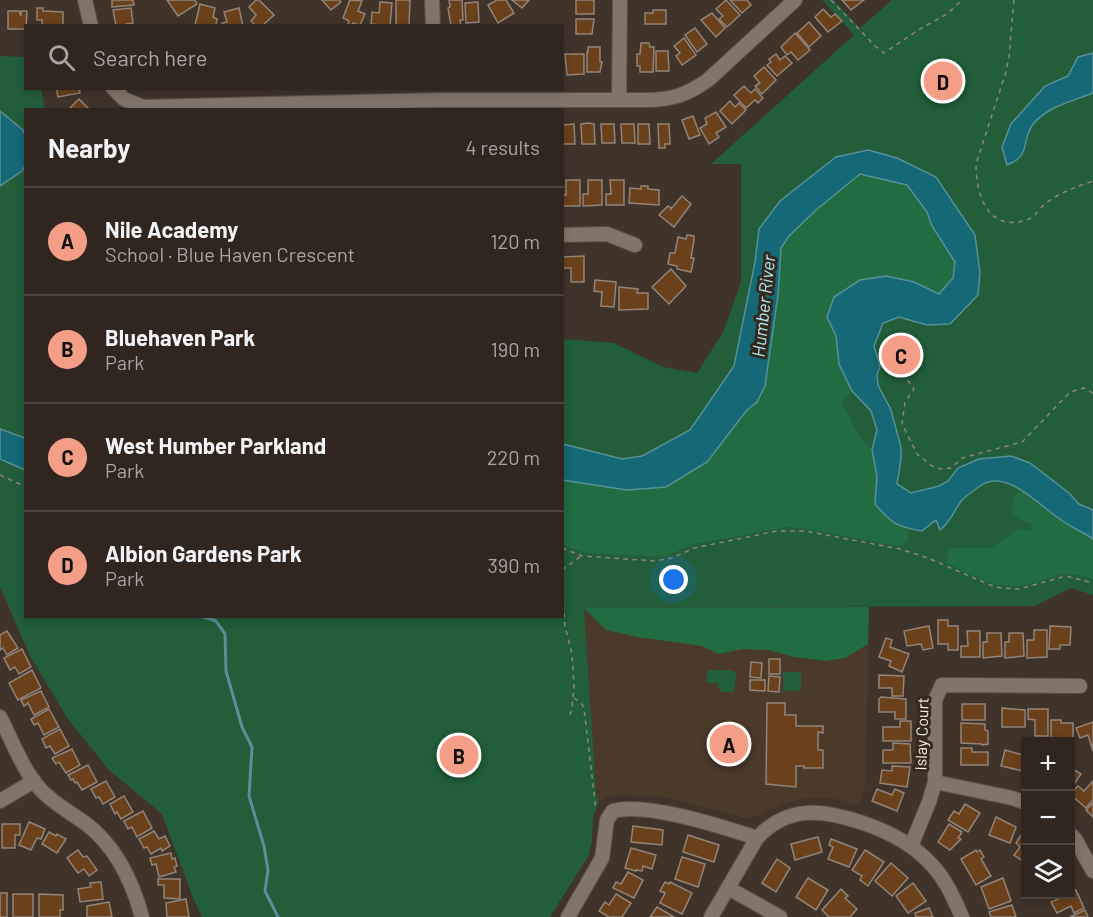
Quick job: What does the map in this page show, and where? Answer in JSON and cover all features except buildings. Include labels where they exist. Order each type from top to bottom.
[{"type":"street","points":[[85,0],[91,24]]},
{"type":"street","points":[[432,0],[433,24]]},
{"type":"street","points":[[619,100],[620,0]]},
{"type":"street","points":[[115,90],[124,99],[143,107],[232,107],[437,94],[522,105],[661,100],[686,94],[708,80],[778,5],[795,0]]},
{"type":"street","points":[[564,235],[607,234],[635,245]]},
{"type":"street","name":"Islay Court","points":[[911,846],[935,782],[935,700],[942,685],[1080,686]]},
{"type":"street","points":[[0,717],[34,781],[55,804],[101,836],[116,853],[142,917]]},
{"type":"street","points":[[0,801],[34,781]]},
{"type":"street","points":[[935,782],[1021,801]]},
{"type":"street","points":[[568,917],[602,858],[607,820],[613,811],[632,809],[664,813],[757,838]]},
{"type":"street","points":[[711,917],[757,838],[766,828],[790,816],[823,811],[880,829],[911,846],[934,867],[944,881],[962,917]]},
{"type":"street","points":[[1075,839],[1093,871]]},
{"type":"street","points":[[728,888],[780,917]]},
{"type":"path","points":[[831,0],[884,53],[947,14],[962,0]]},
{"type":"path","points":[[1014,0],[1005,75],[976,165],[976,178],[987,210],[994,219],[1008,223],[1032,218],[1043,205],[1060,193],[1093,181]]},
{"type":"path","points":[[883,355],[894,361],[914,389],[905,402],[902,416],[902,424],[908,438],[917,454],[932,466],[941,469],[951,468],[963,458],[1022,442],[1070,392],[1084,388],[1093,393]]},
{"type":"path","points":[[0,475],[24,486]]},
{"type":"path","points":[[564,549],[582,556],[655,561],[672,558],[694,548],[777,531],[805,531],[900,549],[1001,588],[1019,589],[1066,576],[1093,583]]},
{"type":"path","points":[[564,569],[582,556]]},
{"type":"path","points":[[564,613],[572,654],[573,698],[570,715]]},
{"type":"path","points":[[573,698],[582,704],[584,709],[596,810]]},
{"type":"shaded area","points":[[869,607],[866,784],[859,806],[833,798],[804,798],[761,815],[745,818],[660,796],[611,795],[599,802],[596,793],[589,705],[584,608]]},
{"type":"green space","points":[[822,0],[834,0],[860,28],[892,0],[1093,0],[1093,595],[1071,588],[1035,606],[584,608],[596,792],[599,802],[593,816],[589,855],[550,917],[202,917],[162,814],[109,770],[68,719],[30,656],[0,587],[0,56],[24,57],[24,90],[41,90],[45,108],[24,108],[24,618],[564,618],[564,339],[614,343],[663,367],[697,373],[723,332],[741,282],[741,164],[711,164],[854,35]]},
{"type":"green space","points":[[860,174],[907,185],[927,212],[932,226],[955,262],[953,278],[939,294],[914,282],[886,276],[860,280],[827,317],[836,336],[839,364],[852,391],[842,402],[858,434],[872,450],[877,476],[876,504],[889,521],[909,529],[908,540],[901,547],[787,527],[694,544],[664,557],[587,553],[564,545],[564,480],[627,490],[757,402],[778,295],[781,248],[789,236],[816,210]]},
{"type":"green space","points":[[1018,492],[1024,492],[1062,521],[1073,525],[1093,539],[1093,579],[1069,574],[1027,585],[1007,586],[980,579],[946,563],[949,548],[992,548],[1019,528],[1032,532],[1031,524],[1017,518],[1011,510]]},
{"type":"green space","points":[[869,607],[868,644],[845,658],[825,661],[794,657],[769,650],[742,649],[719,654],[702,646],[637,637],[606,630],[584,608]]},
{"type":"green space","points":[[707,670],[732,670],[736,673],[735,689],[732,692],[721,692],[718,683],[707,683]]},
{"type":"green space","points":[[783,672],[801,672],[801,691],[783,691]]},
{"type":"water","points":[[1093,53],[1093,93],[1062,105],[1040,117],[1030,129],[1023,152],[1015,161],[1007,165],[1002,147],[1011,124],[1045,86],[1068,76],[1078,57]]},
{"type":"water","points":[[0,111],[23,130],[24,168],[0,186]]},
{"type":"water","name":"Humber River","points":[[868,150],[897,158],[936,177],[975,235],[980,273],[978,295],[950,324],[927,325],[899,317],[883,323],[874,346],[880,367],[877,374],[878,385],[891,410],[901,447],[897,484],[911,493],[939,486],[948,481],[958,468],[979,459],[1011,456],[1030,463],[1069,493],[1079,504],[1093,510],[1093,539],[1061,520],[1023,491],[1001,481],[990,481],[966,496],[940,530],[936,520],[922,531],[900,526],[890,520],[875,504],[877,476],[872,450],[877,430],[871,411],[852,391],[839,364],[836,336],[827,317],[834,297],[860,280],[886,276],[914,282],[939,294],[953,278],[955,262],[932,226],[927,212],[907,185],[860,174],[816,210],[789,236],[781,248],[778,295],[765,386],[757,402],[747,410],[707,462],[666,487],[627,490],[564,480],[564,444],[622,459],[642,456],[690,430],[734,366],[755,262],[759,229],[780,201],[836,157]]},
{"type":"water","points":[[0,429],[24,438],[24,470],[0,459]]},
{"type":"waterway","points":[[207,618],[216,621],[225,634],[226,671],[242,727],[252,747],[249,796],[264,846],[268,870],[265,891],[278,917]]},
{"type":"place","name":"Albion Gardens Park","points":[[943,81]]},
{"type":"place","name":"West Humber Parkland","points":[[901,355]]},
{"type":"place","name":"Nile Academy","points":[[729,744]]},
{"type":"place","name":"Bluehaven Park","points":[[459,755]]}]
